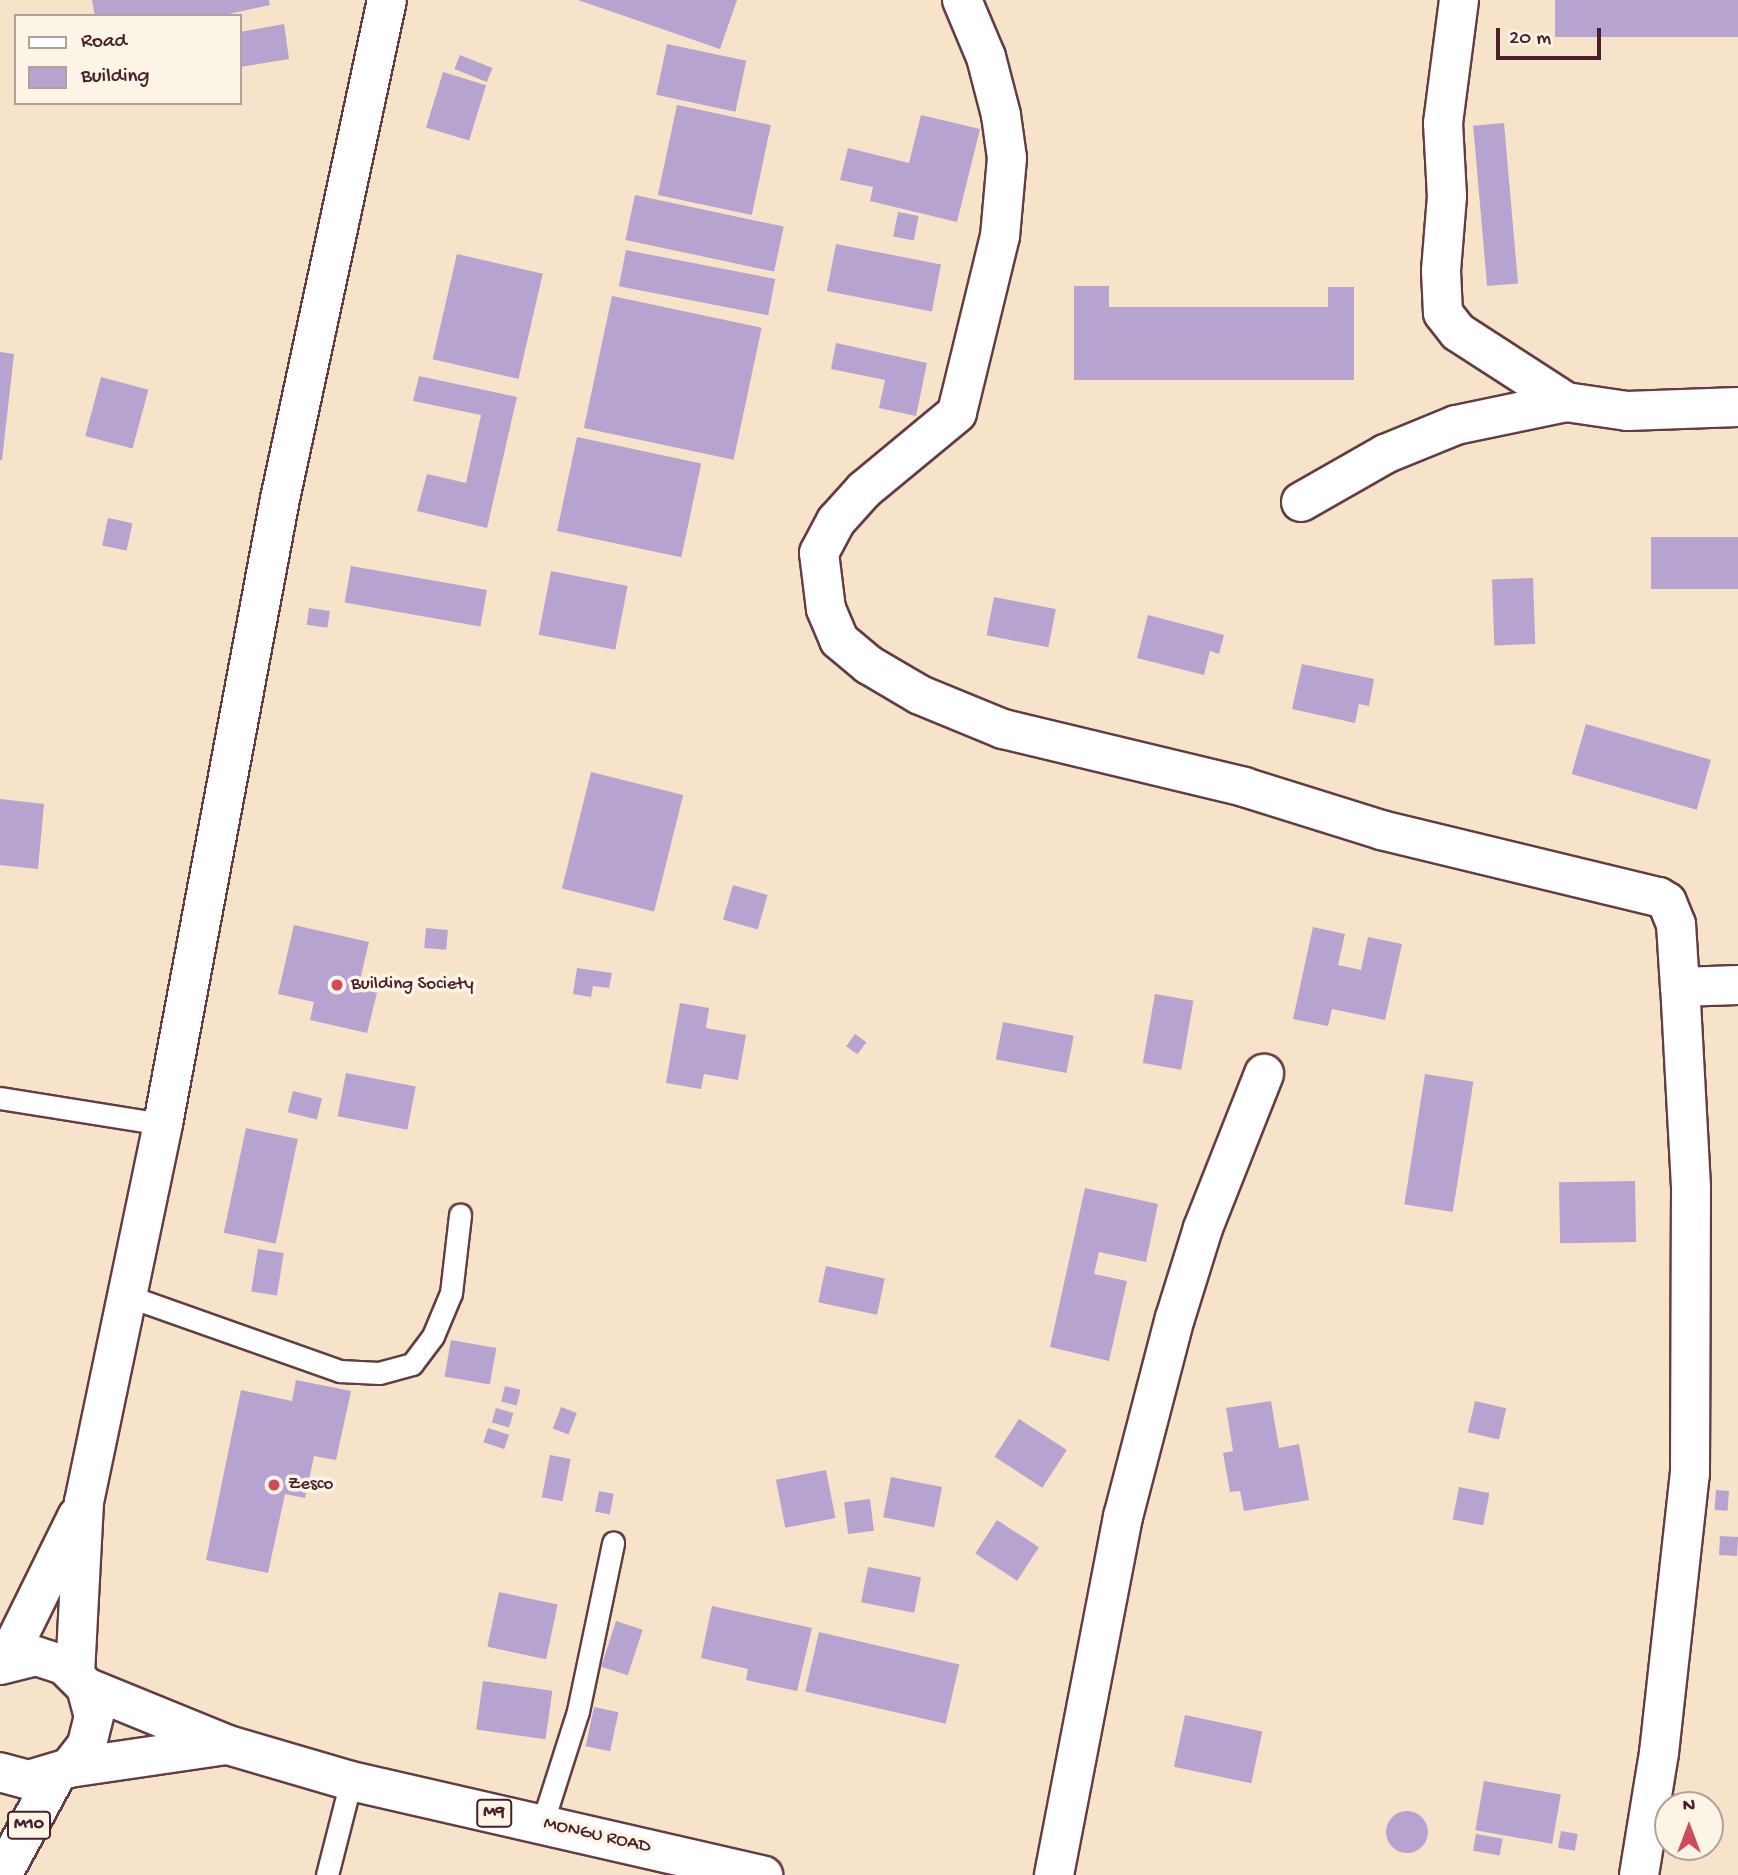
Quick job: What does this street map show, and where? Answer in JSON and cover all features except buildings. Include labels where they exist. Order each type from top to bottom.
[{"type":"street","points":[[62,1771],[79,1758],[92,1731],[91,1701],[81,1681],[84,1502],[163,1124],[281,499],[387,0]]},
{"type":"street","points":[[962,0],[986,57],[1001,115],[1007,158],[999,236],[957,413],[864,490],[836,521],[820,553],[826,609],[839,640],[869,665],[920,695],[1003,729],[1244,787],[1381,831],[1659,897],[1667,902],[1676,924],[1691,1187],[1690,1474],[1658,1753],[1639,1875]]},
{"type":"street","points":[[1459,0],[1443,123],[1447,196],[1441,271],[1443,313],[1458,332],[1566,402]]},
{"type":"street","points":[[1301,502],[1385,454],[1456,425],[1566,402],[1627,411],[1738,407]]},
{"type":"street","points":[[1679,987],[1738,985]]},
{"type":"street","points":[[1054,1875],[1123,1517],[1175,1318],[1203,1228],[1265,1074]]},
{"type":"street","points":[[3,1663],[84,1502]]},
{"type":"street","name":"MONGU ROAD","points":[[3,1663],[36,1656],[64,1665],[81,1681],[228,1745],[351,1781],[763,1875]]},
{"type":"street","name":"MONGU ROAD","points":[[0,1772],[29,1780],[62,1771],[228,1745]]},
{"type":"street","name":"M10","points":[[2,1875],[62,1771]]},
{"type":"lane","points":[[0,1098],[163,1124]]},
{"type":"lane","points":[[128,1296],[340,1371],[379,1373],[412,1364],[433,1336],[451,1293],[460,1215]]},
{"type":"lane","points":[[542,1824],[578,1711],[613,1543]]},
{"type":"lane","points":[[327,1875],[351,1781]]},
{"type":"place","name":"Building Society","points":[[337,985]]},
{"type":"place","name":"Zesco","points":[[274,1485]]}]
